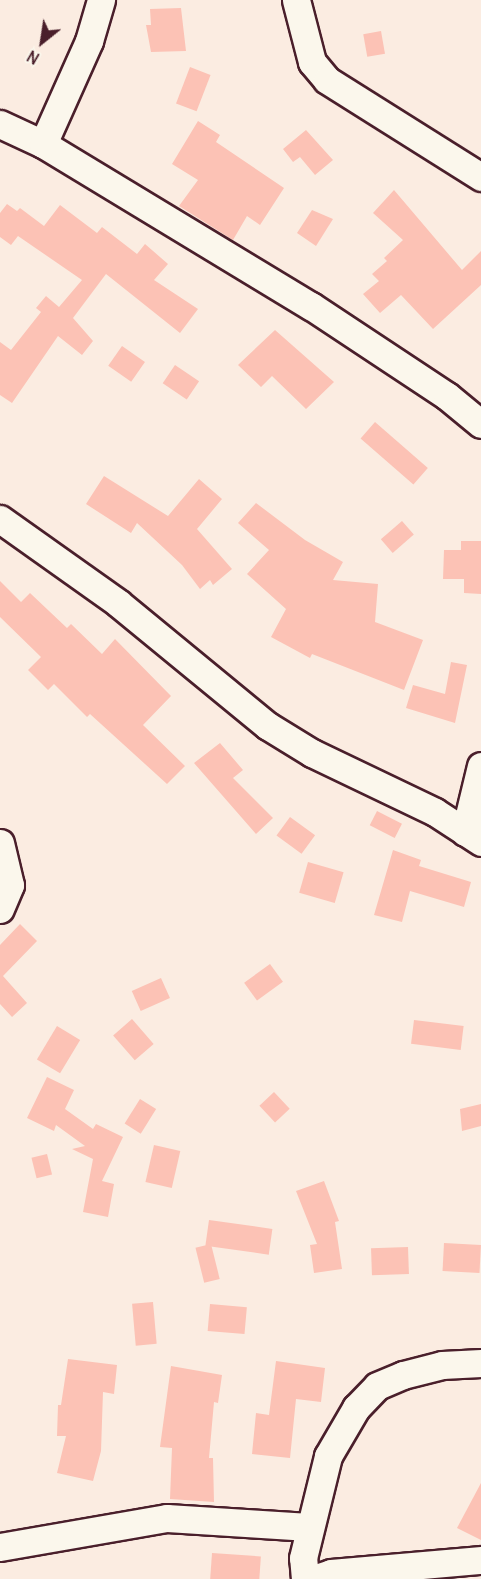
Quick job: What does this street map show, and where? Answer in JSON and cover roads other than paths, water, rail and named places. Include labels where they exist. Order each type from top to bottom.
[{"type":"street","points":[[43,144],[89,41],[101,0]]},
{"type":"street","points":[[296,0],[312,62],[327,80],[481,177]]},
{"type":"street","points":[[0,124],[43,144],[311,306],[447,396],[481,424]]},
{"type":"street","points":[[0,519],[118,603],[268,726],[333,764],[435,812],[473,837],[481,766]]},
{"type":"street","points":[[0,843],[10,885],[0,909]]},
{"type":"street","points":[[305,1579],[303,1558],[328,1456],[356,1408],[377,1386],[442,1365],[481,1363]]},
{"type":"street","points":[[0,1547],[167,1518],[309,1527]]},
{"type":"street","points":[[313,1579],[332,1573],[473,1567]]}]
